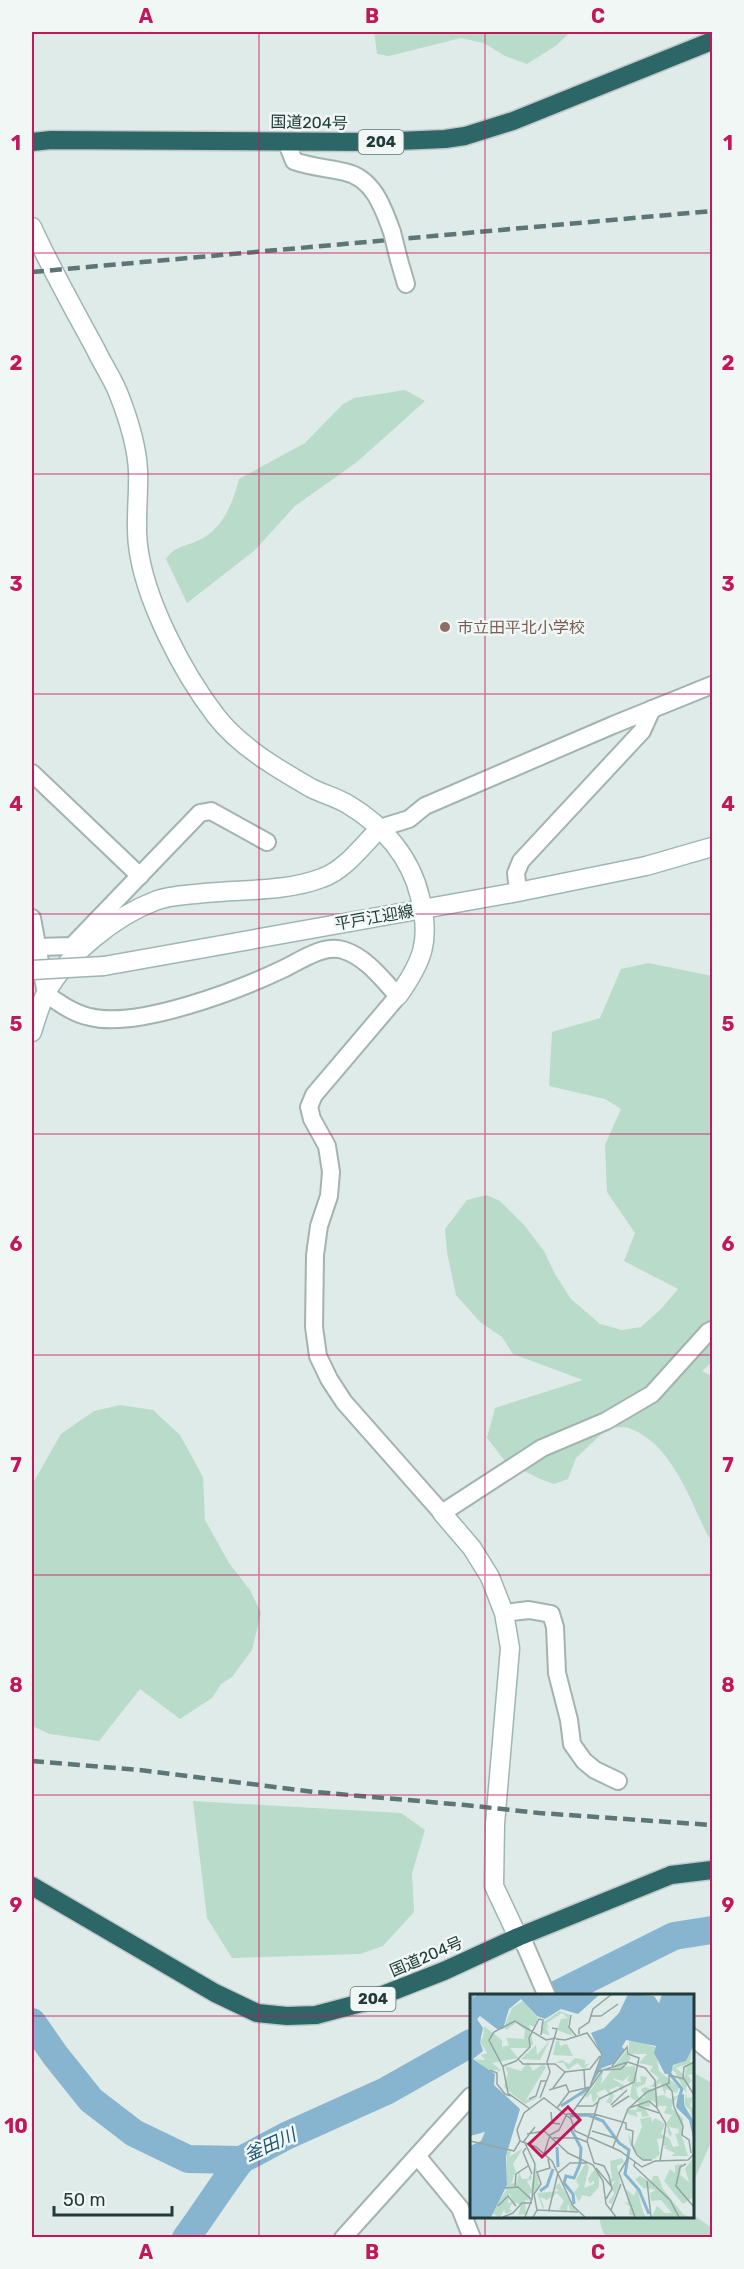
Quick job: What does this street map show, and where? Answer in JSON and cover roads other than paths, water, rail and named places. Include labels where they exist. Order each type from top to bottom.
[{"type":"highway","name":"国道204号","points":[[32,142],[51,140],[417,141],[465,136],[513,121],[707,39]]},
{"type":"highway","name":"国道204号","points":[[37,1890],[214,1993],[257,2013],[287,2016],[316,2015],[365,2002],[521,1941],[671,1875],[712,1870]]},
{"type":"street","points":[[286,141],[294,161],[309,166],[347,172],[366,182],[382,205],[406,284]]},
{"type":"street","points":[[32,227],[119,395],[138,468],[138,545],[146,580],[161,620],[195,685],[218,718],[267,762],[314,789],[349,805],[380,828],[404,856],[418,886],[423,908],[423,954],[412,977],[314,1095],[309,1107],[312,1119],[327,1146],[331,1172],[329,1196],[319,1226],[315,1255],[314,1327],[318,1356],[344,1402],[442,1513],[478,1558],[490,1577],[504,1613],[510,1648],[495,1824],[494,1886],[546,1994]]},
{"type":"street","points":[[32,1032],[46,994],[63,970],[90,942],[128,914],[157,900],[205,893],[288,887],[323,878],[343,866],[380,828],[409,819],[425,806],[712,685]]},
{"type":"street","points":[[518,892],[516,873],[521,861],[642,731],[652,709]]},
{"type":"street","points":[[32,773],[140,876]]},
{"type":"street","points":[[37,946],[72,946],[200,813],[211,810],[267,842]]},
{"type":"street","name":"平戸江迎線","points":[[32,970],[104,966],[518,892],[646,866],[712,847]]},
{"type":"street","points":[[32,918],[46,994],[64,1006],[89,1017],[111,1020],[132,1019],[167,1010],[248,985],[322,950],[341,949],[362,959],[398,996]]},
{"type":"street","points":[[442,1513],[542,1448],[606,1420],[652,1394],[712,1329]]},
{"type":"street","points":[[504,1613],[529,1611],[551,1614],[555,1627],[557,1673],[570,1720],[572,1744],[584,1761],[596,1770],[618,1780]]},
{"type":"street","points":[[693,2038],[712,2053]]},
{"type":"street","points":[[343,2238],[470,2097]]},
{"type":"street","points":[[418,2157],[460,2208],[472,2238]]},
{"type":"waterway","name":"釜田川","points":[[558,1994],[674,1936],[712,1930]]},
{"type":"waterway","name":"釜田川","points":[[32,2022],[91,2100],[134,2133],[188,2159],[241,2160],[286,2136],[386,2091],[470,2044]]},
{"type":"waterway","points":[[186,2238],[241,2160]]},
{"type":"railway","points":[[32,272],[712,211]]},
{"type":"railway","points":[[32,1761],[140,1770],[315,1792],[539,1813],[712,1825]]},
{"type":"place","name":"市立田平北小学校","points":[[445,627]]}]
